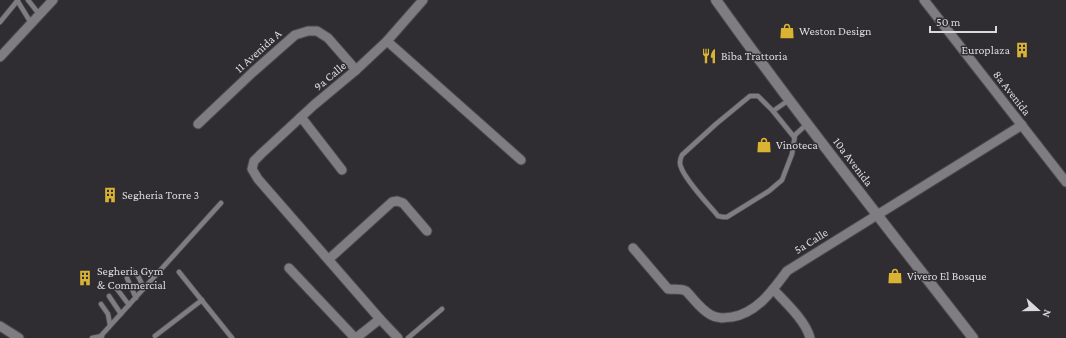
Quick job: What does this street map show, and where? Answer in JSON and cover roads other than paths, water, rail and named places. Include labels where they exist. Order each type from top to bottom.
[{"type":"street","points":[[0,57],[53,0]]},
{"type":"street","name":"9a Calle","points":[[329,259],[258,179],[252,169],[254,161],[387,41],[423,0]]},
{"type":"street","name":"10a Avenida","points":[[716,0],[807,124],[973,338]]},
{"type":"street","name":"8a Avenida","points":[[924,0],[1066,182]]},
{"type":"street","name":"11 Avenida A","points":[[198,124],[295,35],[308,31],[317,31],[328,38],[356,70]]},
{"type":"street","points":[[387,41],[521,160]]},
{"type":"street","points":[[301,117],[342,170]]},
{"type":"street","name":"5a Calle","points":[[632,248],[668,289],[682,289],[686,291],[703,310],[712,315],[721,318],[742,315],[759,304],[773,290],[787,271],[876,214],[1022,125]]},
{"type":"street","points":[[398,338],[329,259],[392,202],[397,201],[403,203],[427,231]]},
{"type":"street","points":[[289,268],[356,338],[380,319]]},
{"type":"street","points":[[773,290],[799,318],[809,333],[810,338]]},
{"type":"street","points":[[0,326],[19,338]]},
{"type":"lane","points":[[0,22],[17,0],[31,23]]},
{"type":"lane","points":[[28,0],[39,14]]},
{"type":"lane","points":[[794,137],[773,111],[758,96],[750,96],[682,155],[680,162],[681,168],[718,216],[723,217],[731,215],[769,191],[782,180],[792,154],[794,137],[796,133],[807,124]]},
{"type":"lane","points":[[773,111],[789,100]]},
{"type":"lane","points":[[92,338],[100,337],[221,204]]},
{"type":"lane","points":[[132,270],[138,276],[144,288]]},
{"type":"lane","points":[[178,272],[232,338]]},
{"type":"lane","points":[[127,278],[136,298]]},
{"type":"lane","points":[[117,289],[129,305]]},
{"type":"lane","points":[[109,296],[121,314]]},
{"type":"lane","points":[[155,336],[202,300]]},
{"type":"lane","points":[[102,304],[108,314],[110,326]]},
{"type":"lane","points":[[408,338],[442,309]]},
{"type":"place","name":"Weston Design","points":[[787,31]]},
{"type":"place","name":"Europlaza","points":[[1022,50]]},
{"type":"place","name":"Biba Trattoria","points":[[709,56]]},
{"type":"place","name":"Vinoteca","points":[[764,145]]},
{"type":"place","name":"Segheria Torre 3","points":[[110,195]]},
{"type":"place","name":"Vivero El Bosque","points":[[895,276]]},
{"type":"place","name":"Segheria Gym & Commercial","points":[[85,278]]}]
